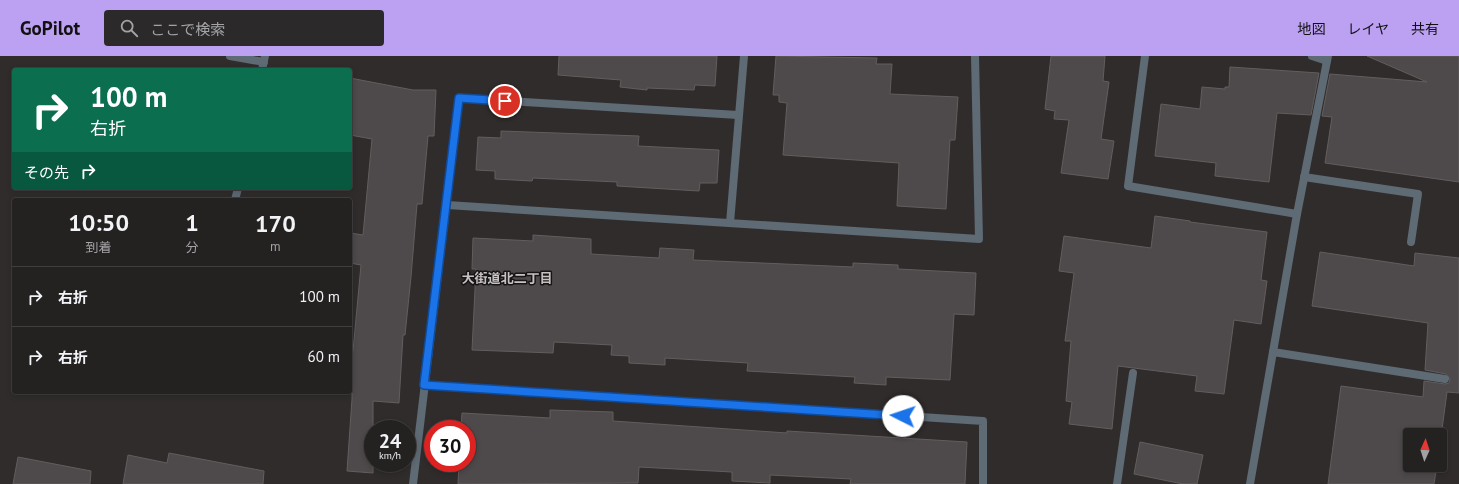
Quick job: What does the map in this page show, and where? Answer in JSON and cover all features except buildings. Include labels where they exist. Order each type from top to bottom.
[{"type":"street","points":[[230,56],[264,63]]},
{"type":"street","points":[[730,223],[744,56]]},
{"type":"street","points":[[447,205],[979,239],[975,56]]},
{"type":"street","points":[[1145,56],[1128,186],[1297,214]]},
{"type":"street","points":[[1250,484],[1297,214],[1328,58],[1312,56]]},
{"type":"street","points":[[413,484],[459,98],[738,115]]},
{"type":"street","points":[[1304,177],[1418,194],[1411,242]]},
{"type":"street","points":[[1273,352],[1446,379]]},
{"type":"street","points":[[1117,484],[1133,372]]},
{"type":"street","points":[[424,385],[983,422],[983,484]]},
{"type":"district","name":"大街道北二丁目","points":[[507,278]]},
{"type":"route","points":[[505,101],[459,98],[424,385],[903,416]]}]
